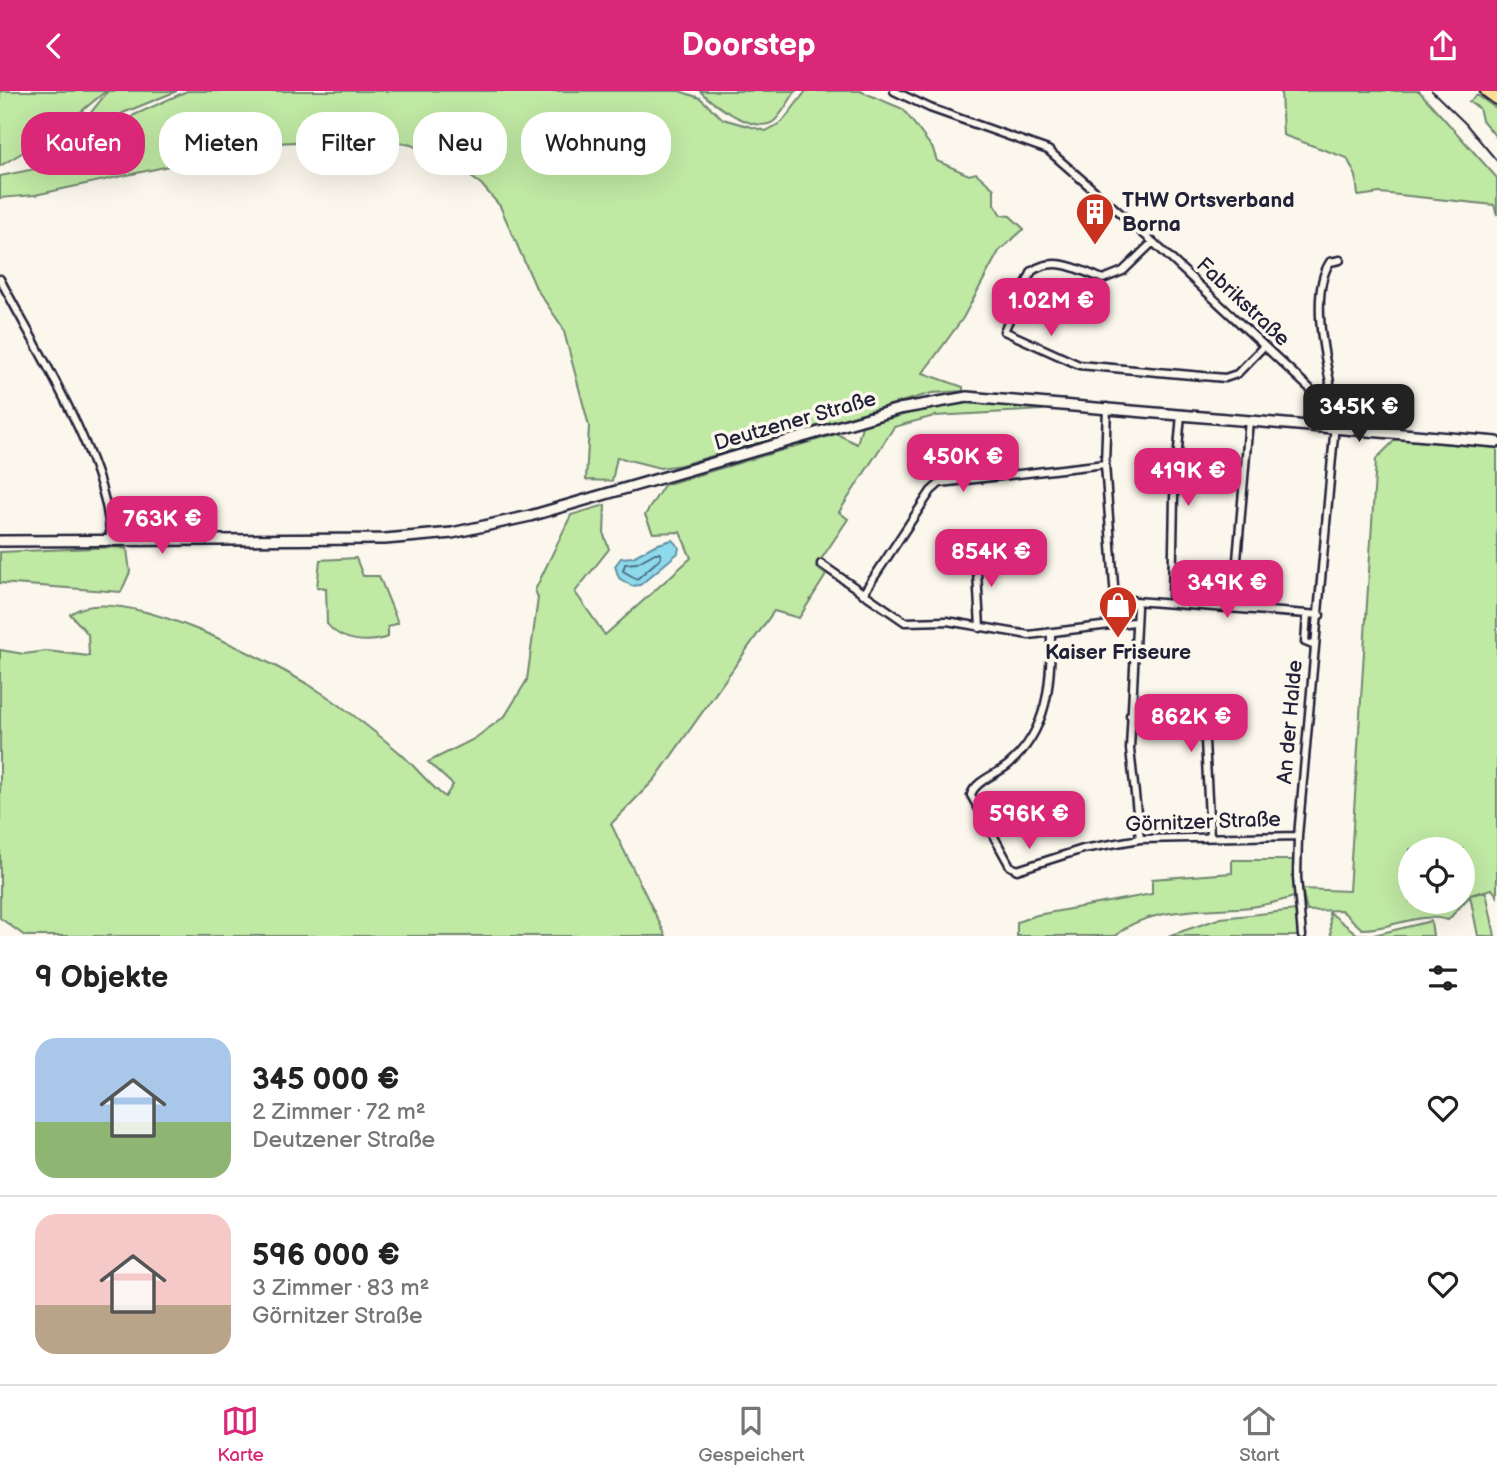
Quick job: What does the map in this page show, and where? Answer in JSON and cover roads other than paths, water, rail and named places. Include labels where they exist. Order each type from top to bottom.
[{"type":"main road","points":[[1486,91],[1497,99]]},
{"type":"main road","name":"Deutzener Straße","points":[[0,541],[385,539],[452,533],[530,516],[922,403],[985,397],[1497,442]]},
{"type":"street","name":"Fabrikstraße","points":[[894,91],[930,108],[1048,150],[1153,242],[1322,398],[1336,413],[1337,428]]},
{"type":"street","points":[[1153,242],[1123,271],[1103,279],[1064,264],[1041,265],[1032,271],[1004,331],[1079,365],[1225,378],[1237,374],[1264,345]]},
{"type":"street","points":[[1322,398],[1330,382],[1321,337],[1324,271],[1331,262],[1340,260]]},
{"type":"street","points":[[0,279],[90,456],[107,508],[110,541]]},
{"type":"street","points":[[1107,407],[1105,464],[1117,595],[1117,626]]},
{"type":"street","points":[[1172,602],[1174,497],[1181,414]]},
{"type":"street","points":[[1233,607],[1249,420]]},
{"type":"street","name":"An der Halde","points":[[1302,936],[1303,913],[1297,877],[1298,837],[1337,428]]},
{"type":"street","points":[[863,594],[931,491],[940,484],[1105,464]]},
{"type":"street","points":[[976,552],[980,628]]},
{"type":"street","points":[[821,564],[905,622],[947,621],[1022,635],[1134,622]]},
{"type":"street","points":[[1117,595],[1135,600],[1320,615]]},
{"type":"street","points":[[1135,600],[1136,636],[1130,749],[1140,839]]},
{"type":"street","points":[[1307,614],[1305,642],[1315,646]]},
{"type":"street","name":"Görnitzer Straße","points":[[1051,633],[1049,689],[1039,723],[1008,765],[974,788],[972,800],[1010,866],[1017,870],[1083,849],[1140,839],[1298,837]]},
{"type":"street","points":[[1130,715],[1198,718],[1204,721],[1210,837]]},
{"type":"water","points":[[672,540],[679,547],[678,553],[640,585],[632,586],[619,578],[615,566],[621,558],[633,557],[655,545]]},
{"type":"railway","points":[[1432,91],[1465,123],[1497,161]]},
{"type":"place","name":"THW Ortsverband Borna","points":[[1095,246]]},
{"type":"place","name":"Kaiser Friseure","points":[[1118,639]]}]
